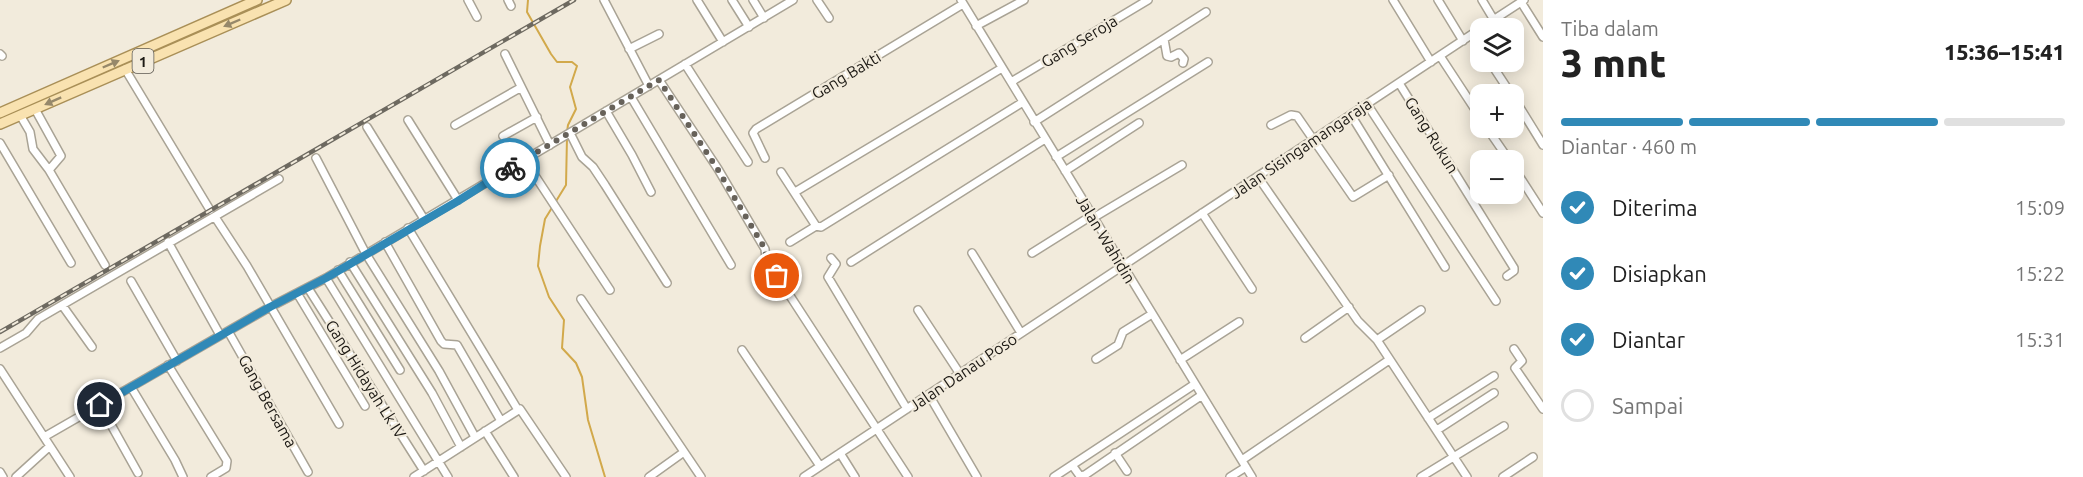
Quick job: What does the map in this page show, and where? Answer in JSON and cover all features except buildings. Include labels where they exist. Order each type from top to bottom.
[{"type":"main road","name":"1","points":[[0,113],[257,0]]},
{"type":"main road","name":"1","points":[[0,124],[286,0]]},
{"type":"street","points":[[468,0],[477,17]]},
{"type":"street","points":[[604,0],[650,86]]},
{"type":"street","points":[[697,0],[723,42]]},
{"type":"street","points":[[732,0],[749,27]]},
{"type":"street","points":[[753,0],[764,18]]},
{"type":"street","points":[[818,0],[828,18]]},
{"type":"street","points":[[976,26],[1023,0]]},
{"type":"street","name":"Gang Seroja","points":[[1011,82],[1148,0]]},
{"type":"street","points":[[1393,0],[1431,62]]},
{"type":"street","points":[[1437,0],[1463,41]]},
{"type":"street","points":[[1482,0],[1493,18]]},
{"type":"street","points":[[44,437],[458,201],[524,159],[790,1]]},
{"type":"street","points":[[1523,1],[1543,37]]},
{"type":"street","name":"Jalan Sisingamangaraja","points":[[1497,18],[1523,1]]},
{"type":"street","name":"Jalan Wahidin","points":[[962,2],[1252,477]]},
{"type":"street","name":"Gang Bakti","points":[[765,158],[754,138],[753,133],[756,129],[962,2]]},
{"type":"street","points":[[1034,122],[1206,12]]},
{"type":"street","points":[[629,49],[659,33]]},
{"type":"street","name":"Jalan Sisingamangaraja","points":[[1122,266],[1470,36]]},
{"type":"street","points":[[1164,39],[1167,56],[1171,57],[1179,53],[1184,59],[1183,63]]},
{"type":"street","points":[[505,54],[550,145]]},
{"type":"street","points":[[1440,56],[1470,102]]},
{"type":"street","points":[[1056,157],[1208,62]]},
{"type":"street","points":[[685,64],[748,162]]},
{"type":"street","points":[[795,192],[1002,68]]},
{"type":"street","points":[[125,69],[212,213],[247,266],[339,424]]},
{"type":"street","points":[[659,80],[718,170],[765,249],[766,259],[908,477]]},
{"type":"street","name":"Gang Rukun","points":[[1400,83],[1514,268],[1514,271],[1507,276]]},
{"type":"street","points":[[455,125],[520,88]]},
{"type":"street","points":[[631,97],[731,265]]},
{"type":"street","points":[[790,242],[816,226],[821,227],[1023,102]]},
{"type":"street","points":[[1367,104],[1496,301]]},
{"type":"street","points":[[35,109],[61,156],[49,170]]},
{"type":"street","points":[[606,111],[651,192]]},
{"type":"street","points":[[20,115],[30,132],[33,149],[49,170],[105,265]]},
{"type":"street","points":[[1271,125],[1294,115],[1353,197],[1389,175]]},
{"type":"street","points":[[1352,115],[1445,267]]},
{"type":"street","points":[[1524,115],[1543,145]]},
{"type":"street","points":[[503,136],[537,117]]},
{"type":"street","points":[[408,120],[458,201]]},
{"type":"street","points":[[1065,171],[1139,123]]},
{"type":"street","points":[[367,127],[424,219]]},
{"type":"street","points":[[569,133],[582,157],[593,167],[667,283]]},
{"type":"street","points":[[851,262],[1045,139]]},
{"type":"street","points":[[0,144],[71,263]]},
{"type":"street","points":[[316,158],[366,254],[439,371],[476,437]]},
{"type":"street","points":[[524,159],[610,290]]},
{"type":"street","points":[[1032,254],[1182,165]]},
{"type":"street","points":[[781,172],[816,226]]},
{"type":"street","points":[[1258,177],[1358,321],[1377,340],[1467,477]]},
{"type":"street","points":[[0,348],[26,333],[38,319],[168,242],[212,213],[279,179]]},
{"type":"street","points":[[1524,184],[1543,213]]},
{"type":"street","points":[[1203,213],[1252,289]]},
{"type":"street","points":[[408,228],[518,410],[523,412],[566,477]]},
{"type":"street","points":[[168,242],[220,335]]},
{"type":"street","points":[[384,242],[441,341],[444,344],[457,345],[501,421]]},
{"type":"street","points":[[972,253],[1021,333]]},
{"type":"street","points":[[831,258],[836,264],[828,276],[907,409]]},
{"type":"street","points":[[350,262],[432,393],[461,447]]},
{"type":"street","name":"Jalan Danau Poso","points":[[804,477],[1122,266]]},
{"type":"street","points":[[338,270],[400,370]]},
{"type":"street","points":[[326,278],[448,477]]},
{"type":"street","points":[[131,281],[177,361]]},
{"type":"street","name":"Gang Hidayah Lk IV","points":[[308,288],[424,471]]},
{"type":"street","points":[[297,293],[365,406]]},
{"type":"street","points":[[581,299],[701,477]]},
{"type":"street","points":[[62,305],[92,347]]},
{"type":"street","points":[[1305,338],[1349,308]]},
{"type":"street","points":[[918,310],[960,374]]},
{"type":"street","points":[[1377,340],[1421,310]]},
{"type":"street","points":[[1096,359],[1118,345],[1123,332],[1152,314]]},
{"type":"street","points":[[1180,360],[1239,322]]},
{"type":"street","name":"Gang Bersama","points":[[228,331],[308,472]]},
{"type":"street","points":[[1514,349],[1522,361],[1515,368],[1543,409]]},
{"type":"street","points":[[742,350],[820,466]]},
{"type":"street","points":[[1242,460],[1389,360]]},
{"type":"street","points":[[168,365],[227,461],[226,468],[211,477]]},
{"type":"street","points":[[0,369],[70,477]]},
{"type":"street","points":[[1428,418],[1494,376]]},
{"type":"street","points":[[1054,477],[1195,384]]},
{"type":"street","points":[[132,387],[183,477]]},
{"type":"street","points":[[1437,430],[1494,393]]},
{"type":"street","points":[[928,395],[977,477]]},
{"type":"street","points":[[1072,465],[1081,476],[1202,395]]},
{"type":"street","points":[[100,405],[138,473]]},
{"type":"street","points":[[414,477],[518,410]]},
{"type":"street","points":[[1421,477],[1504,426]]},
{"type":"street","points":[[1122,430],[1130,442]]},
{"type":"street","points":[[484,431],[514,477]]},
{"type":"street","points":[[16,477],[50,446]]},
{"type":"street","points":[[649,477],[684,452]]},
{"type":"street","points":[[840,453],[855,477]]},
{"type":"street","points":[[1115,453],[1127,471]]},
{"type":"street","points":[[1503,477],[1533,457]]},
{"type":"street","points":[[1230,477],[1246,467]]},
{"type":"street","points":[[0,472],[3,477]]},
{"type":"waterway","points":[[528,0],[527,12],[551,54],[557,62],[572,62],[577,66],[570,87],[576,109],[567,132]]},
{"type":"waterway","points":[[567,137],[566,185],[545,219],[538,266],[549,297],[564,320],[562,348],[576,363],[582,377],[588,420],[605,477]]},
{"type":"railway","points":[[0,332],[574,0]]},
{"type":"way so far","points":[[510,168],[659,80],[718,170],[765,249],[766,259],[777,276]]},
{"type":"route","points":[[100,405],[270,307],[326,278],[510,168]]}]
